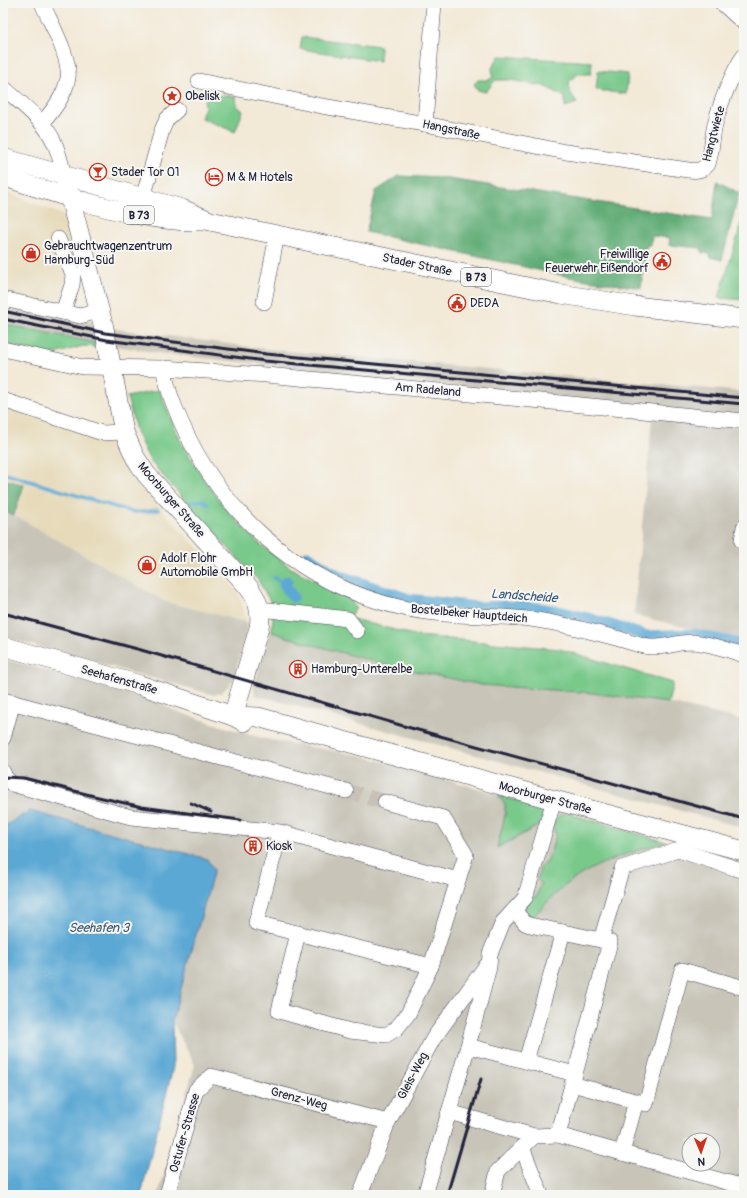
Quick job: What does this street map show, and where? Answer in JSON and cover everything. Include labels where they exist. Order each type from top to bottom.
[{"type":"main road","name":"B 73","points":[[3,158],[64,175]]},
{"type":"main road","name":"Stader Straße","points":[[64,175],[182,209],[210,221],[561,294],[635,306],[744,318]]},
{"type":"main road","name":"Moorburger Straße","points":[[64,175],[104,328],[124,432],[135,457],[146,474],[249,588],[258,601],[260,609],[259,628],[233,716],[258,717],[347,743],[744,851]]},
{"type":"main road","name":"B 73","points":[[3,176],[70,198]]},
{"type":"main road","name":"Stader Straße","points":[[70,198],[110,209],[180,222],[210,221]]},
{"type":"main road","name":"Seehafenstraße","points":[[3,646],[140,685],[233,716]]},
{"type":"street","points":[[42,3],[67,62],[68,73],[66,86],[56,105],[42,124]]},
{"type":"street","points":[[425,124],[434,3]]},
{"type":"street","points":[[722,3],[744,23]]},
{"type":"street","name":"Hangtwiete","points":[[704,168],[708,164],[715,124],[722,104],[744,56]]},
{"type":"street","name":"Hangstraße","points":[[199,81],[566,152],[688,170],[698,170],[704,168]]},
{"type":"street","points":[[3,87],[42,124],[55,142],[64,175]]},
{"type":"street","points":[[143,198],[162,130],[167,119],[177,110]]},
{"type":"street","points":[[264,302],[277,235]]},
{"type":"street","points":[[58,239],[73,274],[72,285],[63,312]]},
{"type":"street","points":[[3,299],[80,316],[99,311]]},
{"type":"street","points":[[3,349],[83,367],[112,367]]},
{"type":"street","name":"Am Radeland","points":[[112,367],[163,368],[266,375],[744,421]]},
{"type":"street","name":"Bostelbeker Hauptdeich","points":[[163,368],[174,405],[184,429],[199,458],[217,485],[239,512],[284,554],[334,584],[372,600],[429,613],[515,617],[550,622],[650,647],[692,642],[744,655]]},
{"type":"street","points":[[3,400],[102,433],[124,432]]},
{"type":"street","points":[[260,609],[348,619],[357,631]]},
{"type":"street","points":[[3,738],[8,701],[346,791]]},
{"type":"street","points":[[4,776],[12,784],[131,817],[280,832],[458,880]]},
{"type":"street","points":[[425,1195],[468,1046],[489,967],[488,960],[503,922],[525,898],[554,800]]},
{"type":"street","points":[[298,933],[279,1011],[350,1031],[386,1035],[396,1029],[408,1014],[431,966],[466,855],[443,818],[385,802]]},
{"type":"street","points":[[280,832],[256,923],[431,966]]},
{"type":"street","points":[[601,940],[622,868],[678,850],[744,871]]},
{"type":"street","points":[[514,910],[525,922],[530,924],[610,942],[558,1135]]},
{"type":"street","points":[[526,1061],[563,932]]},
{"type":"street","name":"Gleis-Weg","points":[[360,1195],[388,1122],[433,1039],[488,960]]},
{"type":"street","points":[[468,1046],[526,1061],[646,1104],[682,970],[744,988]]},
{"type":"street","name":"Grenz-Weg","points":[[211,1076],[388,1122]]},
{"type":"street","name":"Ostufer-Strasse","points":[[167,1195],[196,1090],[211,1076]]},
{"type":"street","points":[[622,1153],[636,1101]]},
{"type":"street","points":[[449,1112],[534,1136],[558,1135],[744,1187]]},
{"type":"street","points":[[492,1195],[498,1171],[534,1136]]},
{"type":"street","points":[[522,1147],[541,1195]]},
{"type":"shaded area","points":[[3,191],[65,216],[82,294],[71,320],[3,304]]},
{"type":"shaded area","points":[[3,304],[71,320],[101,322],[116,329],[266,349],[744,392],[744,418],[159,353],[97,343],[3,324]]},
{"type":"shaded area","points":[[3,405],[115,445],[131,473],[144,490],[238,592],[247,622],[166,602],[14,515],[24,485],[3,479]]},
{"type":"shaded area","points":[[652,417],[744,427],[744,641],[634,615]]},
{"type":"shaded area","points":[[3,512],[14,515],[166,602],[247,622],[248,627],[233,681],[222,692],[214,695],[3,637]]},
{"type":"shaded area","points":[[272,632],[394,667],[482,685],[593,693],[668,703],[744,720],[744,828],[255,695],[254,687],[269,633]]},
{"type":"shaded area","points":[[3,659],[146,697],[175,711],[270,740],[359,755],[744,863],[744,1195],[158,1195],[195,1065],[172,1021],[214,870],[207,859],[31,811],[3,827]]},
{"type":"green space","points":[[302,37],[380,46],[380,61],[300,49]]},
{"type":"green space","points":[[499,56],[592,62],[591,74],[578,74],[569,82],[570,92],[577,103],[565,107],[565,97],[544,86],[510,80],[495,80],[486,92],[478,90],[474,84],[478,80],[488,80],[493,77],[492,68]]},
{"type":"green space","points":[[598,71],[628,74],[626,94],[596,90]]},
{"type":"green space","points":[[224,95],[236,97],[237,106],[243,111],[235,132],[201,118],[205,107],[204,100]]},
{"type":"green space","points":[[399,176],[443,178],[712,220],[717,181],[739,193],[722,260],[710,257],[710,254],[702,253],[701,248],[669,245],[670,238],[652,236],[651,245],[646,246],[641,288],[574,278],[366,232],[376,191]]},
{"type":"green space","points":[[744,214],[744,300],[719,298]]},
{"type":"green space","points":[[3,324],[97,343],[98,347],[83,346],[51,355],[3,344]]},
{"type":"green space","points":[[159,390],[181,442],[203,478],[225,508],[257,542],[291,568],[347,596],[356,608],[349,618],[418,636],[560,649],[673,683],[668,703],[593,693],[482,685],[394,667],[272,632],[273,618],[270,601],[258,580],[150,461],[137,434],[127,397]]},
{"type":"green space","points":[[3,479],[24,485],[14,515],[3,512]]},
{"type":"green space","points":[[498,796],[540,807],[542,809],[543,816],[538,826],[497,848],[505,815],[505,804]]},
{"type":"green space","points":[[567,813],[666,842],[610,860],[584,873],[556,893],[531,919],[521,912],[532,898],[537,896],[541,884],[537,879],[541,866],[547,863],[556,835],[553,827],[555,820],[559,816]]},
{"type":"water","name":"Seehafen 3","points":[[30,811],[207,859],[214,870],[172,1021],[173,1067],[141,1195],[3,1195],[3,827]]},
{"type":"waterway","points":[[3,473],[132,512],[158,510]]},
{"type":"waterway","points":[[191,502],[203,500],[208,505]]},
{"type":"waterway","name":"Landscheide","points":[[306,557],[307,556],[338,575],[409,599],[478,607],[532,607],[588,618],[647,636],[693,634],[744,645]]},
{"type":"waterway","points":[[274,578],[284,584]]},
{"type":"waterway","name":"Landscheide","points":[[287,581],[284,584],[293,597]]},
{"type":"tunnel","points":[[346,791],[385,802]]},
{"type":"railway","points":[[3,311],[105,333],[266,354],[744,398]]},
{"type":"railway","points":[[3,319],[107,340],[265,361],[744,404]]},
{"type":"railway","points":[[3,613],[141,650],[407,727],[744,819]]},
{"type":"railway","points":[[3,777],[24,778],[142,807],[240,820]]},
{"type":"railway","points":[[191,803],[211,812]]},
{"type":"railway","points":[[447,1195],[481,1079]]},
{"type":"place","name":"Obelisk","points":[[172,96]]},
{"type":"place","name":"Stader Tor 01","points":[[98,172]]},
{"type":"place","name":"M & M Hotels","points":[[214,177]]},
{"type":"place","name":"Gebrauchtwagenzentrum Hamburg-Süd","points":[[31,253]]},
{"type":"place","name":"Freiwillige Feuerwehr Eißendorf","points":[[662,261]]},
{"type":"place","name":"DEDA","points":[[457,303]]},
{"type":"place","name":"Adolf Flohr Automobile GmbH","points":[[147,565]]},
{"type":"place","name":"Hamburg-Unterelbe","points":[[298,669]]},
{"type":"place","name":"Kiosk","points":[[253,846]]}]
